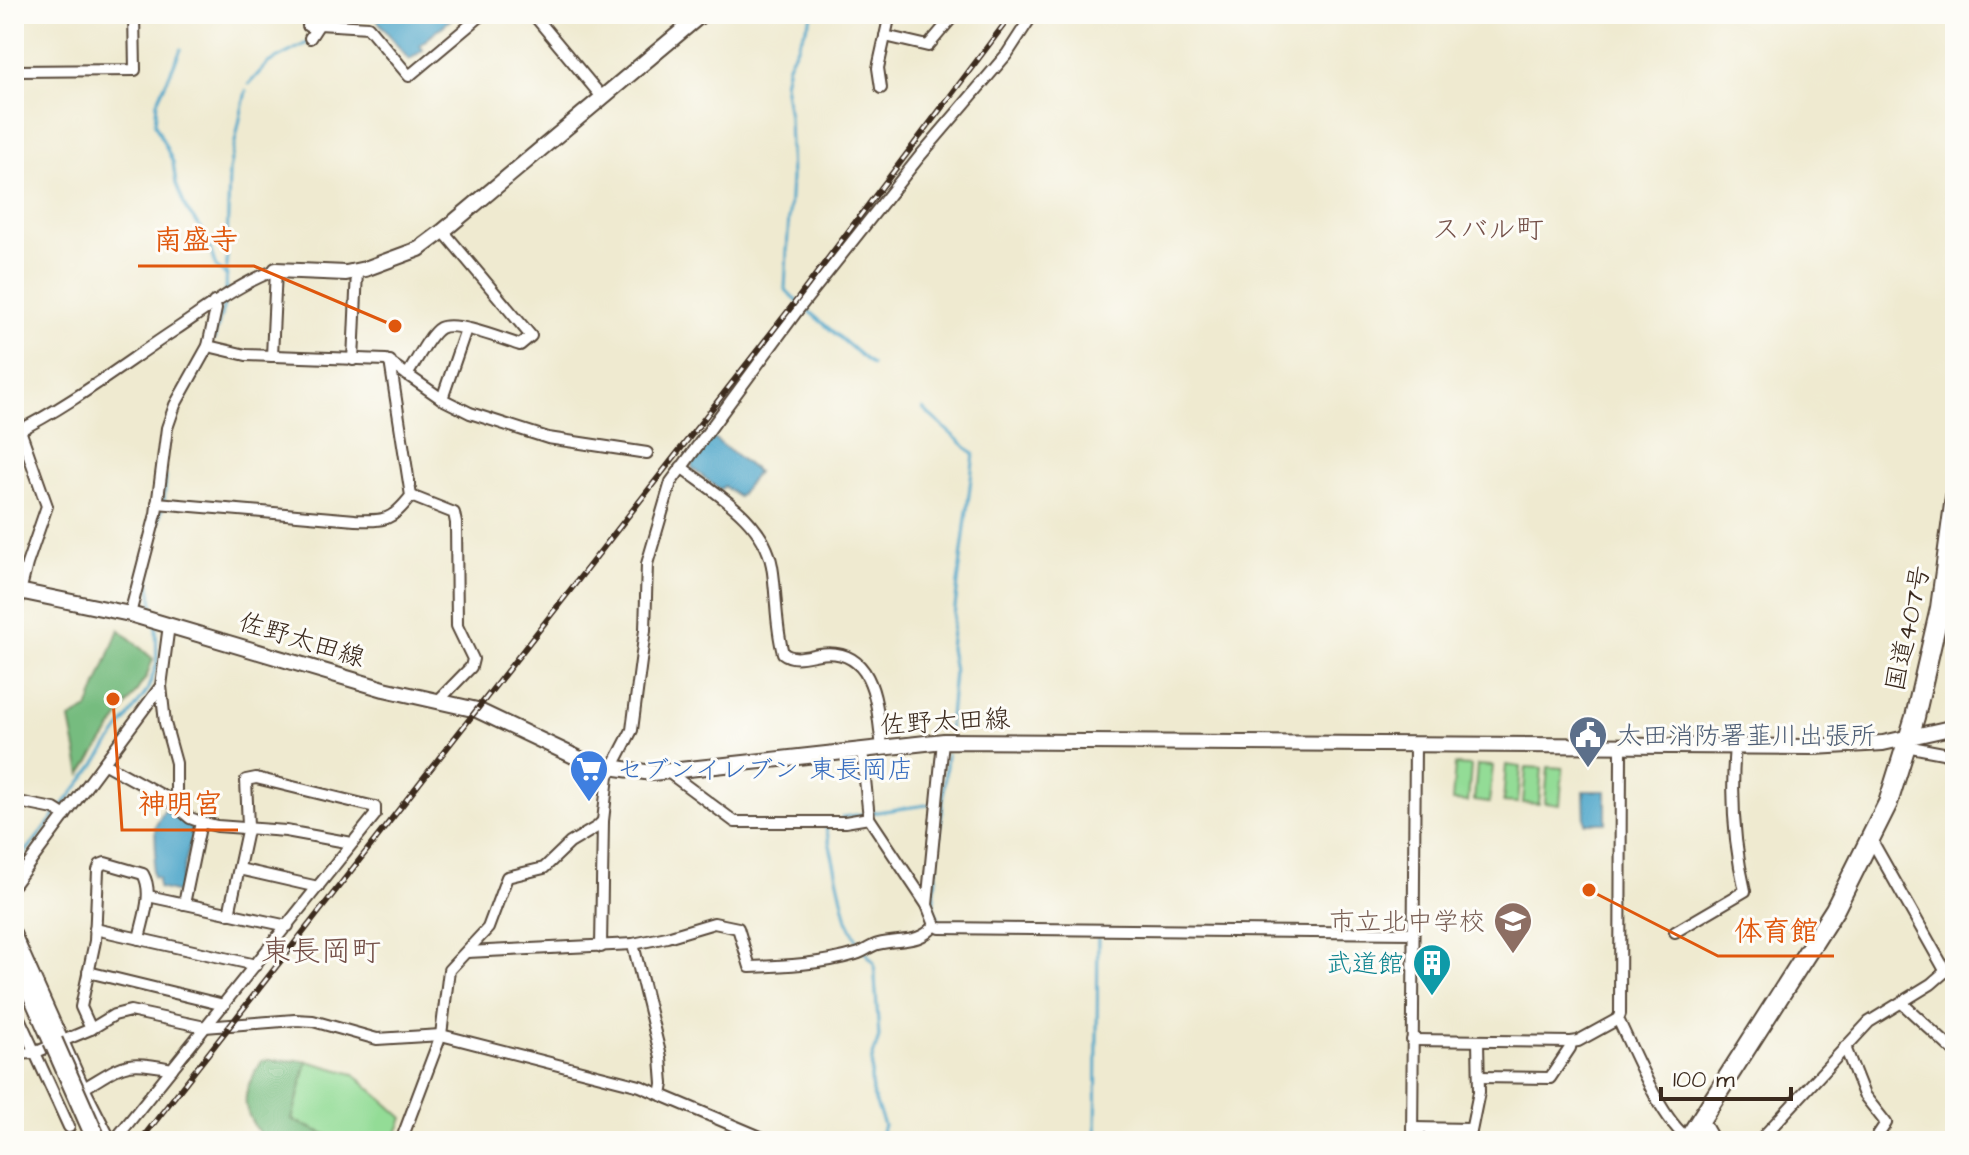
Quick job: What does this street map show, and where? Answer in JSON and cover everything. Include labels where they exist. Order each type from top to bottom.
[{"type":"highway","name":"国道407号","points":[[1688,1140],[1826,925],[1888,803],[1907,743],[1940,608],[1955,497]]},
{"type":"highway","points":[[14,953],[85,1141]]},
{"type":"highway","points":[[14,981],[97,1141]]},
{"type":"main road","points":[[276,270],[357,271],[419,249],[702,14]]},
{"type":"main road","name":"佐野太田線","points":[[17,590],[130,614],[384,689],[477,710],[578,758],[652,773],[943,741],[1856,746],[1907,743],[1955,727]]},
{"type":"main road","points":[[1700,1120],[1712,1141]]},
{"type":"street","points":[[14,71],[135,70],[134,14]]},
{"type":"street","points":[[305,14],[315,22],[368,27],[409,76],[483,14]]},
{"type":"street","points":[[533,14],[602,97]]},
{"type":"street","points":[[881,88],[878,68],[890,14]]},
{"type":"street","points":[[885,36],[928,46],[955,14]]},
{"type":"street","points":[[601,947],[603,821],[611,767],[632,730],[645,630],[647,564],[671,482],[838,259],[1007,54],[1033,14]]},
{"type":"street","points":[[407,375],[439,329],[449,326],[466,329],[520,345],[531,336],[443,231]]},
{"type":"street","points":[[14,616],[17,590],[47,506],[17,431],[47,415],[214,302],[276,270],[272,356]]},
{"type":"street","points":[[353,360],[357,271]]},
{"type":"street","points":[[130,614],[157,503],[170,418],[208,346],[216,309],[214,302]]},
{"type":"street","points":[[442,399],[466,329]]},
{"type":"street","points":[[208,346],[235,354],[390,361],[442,399],[470,413],[548,438],[647,453]]},
{"type":"street","points":[[157,503],[383,521],[397,514],[411,496],[390,361]]},
{"type":"street","points":[[681,467],[741,513],[763,540],[771,563],[783,653],[792,658],[828,653],[849,660],[866,673],[875,693],[882,748]]},
{"type":"street","points":[[411,496],[454,513],[456,523],[457,626],[473,659],[471,667],[438,701]]},
{"type":"street","points":[[169,625],[161,686],[165,723],[176,763],[176,807]]},
{"type":"street","points":[[14,884],[161,686]]},
{"type":"street","points":[[927,905],[943,741]]},
{"type":"street","points":[[1412,1141],[1415,743]]},
{"type":"street","points":[[1907,743],[1943,753],[1955,760]]},
{"type":"street","points":[[1412,1040],[1571,1042],[1618,1019],[1623,952],[1621,745]]},
{"type":"street","points":[[1675,932],[1745,891],[1736,839],[1735,746]]},
{"type":"street","points":[[862,750],[869,814],[927,905],[935,925],[940,928],[1413,933]]},
{"type":"street","points":[[105,764],[165,797],[201,822],[217,826],[248,826],[352,843]]},
{"type":"street","points":[[668,772],[735,822],[845,822],[869,814]]},
{"type":"street","points":[[14,1007],[84,1088],[113,1141],[377,811],[372,805],[256,778],[246,780],[248,826],[229,914]]},
{"type":"street","points":[[14,801],[54,809],[65,816]]},
{"type":"street","points":[[401,1141],[441,1035],[449,970],[488,928],[507,877],[544,868],[570,843],[603,821]]},
{"type":"street","points":[[184,904],[201,822]]},
{"type":"street","points":[[1871,839],[1946,972]]},
{"type":"street","points":[[91,1029],[81,1007],[95,929],[100,865],[105,863],[143,874],[146,879],[148,896],[139,939]]},
{"type":"street","points":[[239,869],[318,887]]},
{"type":"street","points":[[148,896],[288,926]]},
{"type":"street","points":[[467,952],[633,944],[714,923],[738,928],[750,967],[856,954],[882,943],[905,942],[928,934],[935,925]]},
{"type":"street","points":[[95,929],[256,965]]},
{"type":"street","points":[[14,931],[69,1127]]},
{"type":"street","points":[[633,944],[661,1057],[661,1095]]},
{"type":"street","points":[[1759,1141],[1869,1022],[1902,1003],[1955,963]]},
{"type":"street","points":[[88,972],[224,1005]]},
{"type":"street","points":[[1902,1003],[1955,1052]]},
{"type":"street","points":[[14,1054],[91,1029],[114,1015],[130,1011],[205,1027],[295,1020],[313,1021],[377,1039],[441,1035],[640,1086],[770,1141]]},
{"type":"street","points":[[1618,1019],[1664,1109],[1688,1140]]},
{"type":"street","points":[[1469,1141],[1479,1092],[1478,1041]]},
{"type":"street","points":[[1479,1077],[1550,1078],[1571,1042]]},
{"type":"street","points":[[1845,1047],[1864,1095],[1886,1123],[1874,1141]]},
{"type":"street","points":[[84,1088],[125,1064],[140,1062],[172,1069]]},
{"type":"street","points":[[1412,1128],[1471,1129]]},
{"type":"green space","points":[[119,629],[153,659],[146,677],[81,775],[70,719],[88,709]]},
{"type":"green space","points":[[1455,765],[1471,766],[1468,802],[1452,801]]},
{"type":"green space","points":[[1477,765],[1493,766],[1489,803],[1474,801]]},
{"type":"green space","points":[[1506,765],[1521,767],[1518,803],[1503,802]]},
{"type":"green space","points":[[1526,767],[1542,768],[1539,804],[1523,803]]},
{"type":"green space","points":[[1548,767],[1563,768],[1560,805],[1545,803]]},
{"type":"green space","points":[[262,1060],[307,1061],[292,1120],[340,1141],[266,1141],[251,1120],[246,1101],[250,1082]]},
{"type":"green space","points":[[307,1061],[354,1074],[403,1118],[394,1141],[341,1141],[292,1120]]},
{"type":"water","points":[[357,14],[457,14],[420,45],[423,50],[409,60],[374,16]]},
{"type":"water","points":[[712,437],[757,472],[738,497],[724,486],[720,490],[692,468],[692,462]]},
{"type":"water","points":[[1584,791],[1606,791],[1606,823],[1585,823]]},
{"type":"water","points":[[164,810],[185,821],[193,831],[178,893],[158,888],[158,878],[153,877],[155,827]]},
{"type":"waterway","points":[[196,18],[198,14]]},
{"type":"waterway","points":[[799,303],[785,289],[791,178],[789,116],[784,83],[788,65],[813,14]]},
{"type":"waterway","points":[[249,84],[268,63],[311,41]]},
{"type":"waterway","points":[[181,49],[157,102],[155,124],[173,162],[176,184],[186,209],[206,235],[216,267],[227,276]]},
{"type":"waterway","points":[[226,294],[229,170],[246,91]]},
{"type":"waterway","points":[[214,340],[225,301]]},
{"type":"waterway","points":[[805,308],[872,365]]},
{"type":"waterway","points":[[185,397],[208,355]]},
{"type":"waterway","points":[[923,409],[974,454],[950,648],[954,672],[949,729]]},
{"type":"waterway","points":[[157,528],[166,477]]},
{"type":"waterway","points":[[147,566],[155,618]]},
{"type":"waterway","points":[[14,872],[21,858],[91,770],[147,691],[157,664],[156,625]]},
{"type":"waterway","points":[[945,924],[933,909],[947,754]]},
{"type":"waterway","points":[[842,817],[933,804]]},
{"type":"waterway","points":[[826,828],[847,920],[859,944],[874,963],[879,1037],[872,1059],[871,1078],[872,1093],[884,1125],[879,1141]]},
{"type":"waterway","points":[[1096,1141],[1098,932]]},
{"type":"railway","points":[[140,1141],[796,301],[1012,14]]},
{"type":"place","name":"南盛寺","points":[[395,326]]},
{"type":"place","name":"神明宮","points":[[113,699]]},
{"type":"place","name":"太田消防署韮川出張所","points":[[1588,769]]},
{"type":"place","name":"セブンイレブン 東長岡店","points":[[589,803]]},
{"type":"place","name":"体育館","points":[[1589,890]]},
{"type":"place","name":"市立北中学校","points":[[1513,955]]},
{"type":"place","name":"武道館","points":[[1432,997]]},
{"type":"district","name":"スバル町","points":[[1488,228]]},
{"type":"district","name":"東長岡町","points":[[321,951]]}]
